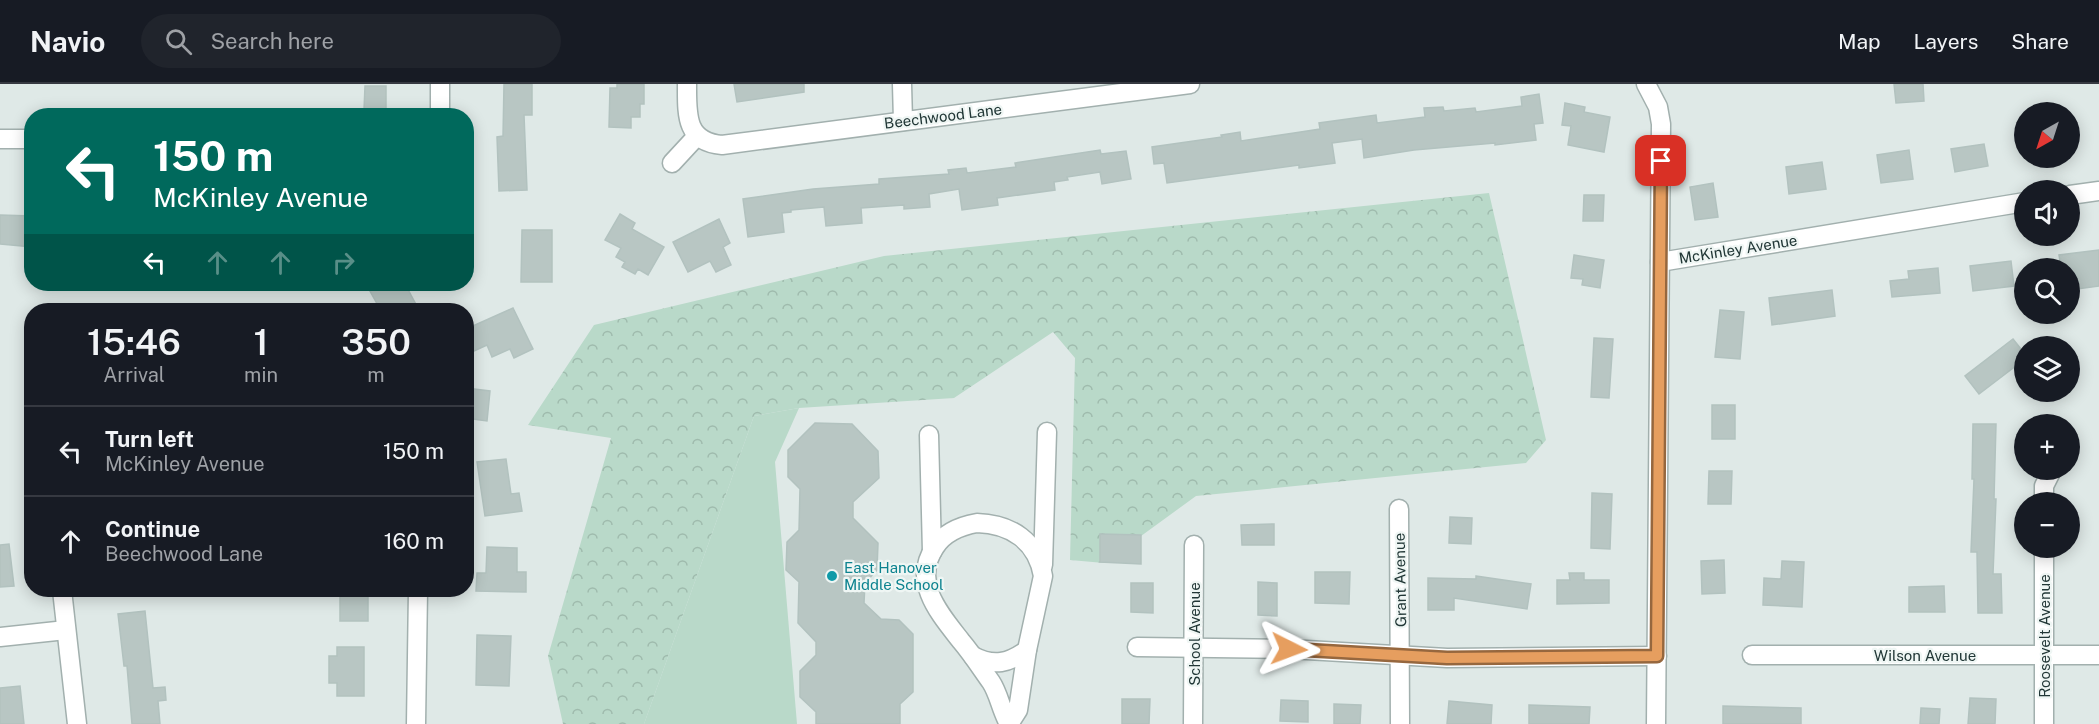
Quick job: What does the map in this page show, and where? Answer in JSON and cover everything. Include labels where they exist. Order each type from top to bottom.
[{"type":"street","points":[[440,84],[440,108]]},
{"type":"street","points":[[672,163],[697,136],[691,127],[687,112],[687,84]]},
{"type":"street","points":[[902,84],[903,121]]},
{"type":"street","name":"Beechwood Lane","points":[[697,136],[710,144],[722,145],[1190,84]]},
{"type":"street","points":[[1646,84],[1658,107],[1661,124],[1660,262]]},
{"type":"street","points":[[0,139],[24,140]]},
{"type":"street","points":[[2080,193],[2099,190]]},
{"type":"street","name":"McKinley Avenue","points":[[1656,724],[1660,262],[2014,204]]},
{"type":"street","points":[[1043,576],[1041,564],[1030,544],[1012,530],[990,523],[977,523],[956,528],[938,542],[932,552],[926,574],[930,597],[935,607],[974,656],[993,685],[1009,724],[1018,710],[1027,650],[1043,576],[1047,432]]},
{"type":"street","points":[[929,435],[932,552]]},
{"type":"street","name":"Grant Avenue","points":[[1399,509],[1400,724]]},
{"type":"street","name":"School Avenue","points":[[1193,724],[1194,544]]},
{"type":"street","name":"Roosevelt Avenue","points":[[2044,558],[2044,724]]},
{"type":"street","points":[[63,597],[77,724]]},
{"type":"street","points":[[416,724],[418,597]]},
{"type":"street","points":[[0,637],[66,630]]},
{"type":"street","points":[[1137,647],[1289,649],[1447,658],[1657,656]]},
{"type":"street","points":[[974,656],[983,662],[1004,663],[1013,660],[1027,650]]},
{"type":"street","name":"Wilson Avenue","points":[[1752,655],[2099,655]]},
{"type":"green space","points":[[1489,193],[1546,440],[1526,463],[1196,496],[1104,563],[1070,560],[1075,358],[1053,332],[954,398],[799,408],[754,416],[644,724],[563,724],[548,656],[611,438],[528,425],[594,325],[884,256]]},
{"type":"green space","points":[[799,408],[775,462],[797,724],[644,724],[754,416]]},
{"type":"building","points":[[504,84],[532,84],[532,115],[524,115],[527,190],[499,191],[497,137],[503,136]]},
{"type":"building","points":[[617,84],[644,84],[644,104],[640,104],[640,117],[631,117],[631,128],[609,127],[610,88],[617,88]]},
{"type":"building","points":[[734,84],[804,84],[804,92],[737,102]]},
{"type":"building","points":[[1894,84],[1923,84],[1924,101],[1896,103]]},
{"type":"building","points":[[365,86],[386,86],[386,108],[364,108]]},
{"type":"building","points":[[1539,94],[1543,123],[1534,124],[1536,140],[1414,150],[1364,158],[1362,139],[1332,143],[1335,163],[1299,168],[1299,165],[1167,183],[1164,163],[1154,164],[1152,147],[1222,137],[1221,135],[1240,132],[1241,141],[1320,129],[1319,123],[1376,115],[1377,123],[1425,117],[1424,108],[1443,107],[1444,111],[1475,108],[1476,112],[1522,106],[1521,97]]},
{"type":"building","points":[[1565,103],[1585,107],[1584,112],[1610,117],[1604,152],[1568,145],[1571,126],[1562,125]]},
{"type":"building","points":[[1984,144],[1988,166],[1955,172],[1951,149]]},
{"type":"building","points":[[1100,150],[1101,154],[1126,151],[1131,179],[1102,184],[1100,172],[1067,177],[1068,180],[1054,182],[1055,190],[997,198],[998,205],[962,210],[959,189],[929,194],[930,207],[904,209],[904,205],[861,208],[862,223],[826,226],[824,207],[791,210],[791,212],[782,213],[784,232],[748,237],[743,199],[813,189],[879,184],[879,179],[949,174],[948,170],[966,168],[967,173],[1016,167],[1015,163]]},
{"type":"building","points":[[1909,150],[1913,179],[1881,183],[1877,155]]},
{"type":"building","points":[[1822,162],[1826,189],[1789,194],[1786,167]]},
{"type":"building","points":[[1713,183],[1718,217],[1695,220],[1690,187]]},
{"type":"building","points":[[1584,195],[1604,195],[1603,221],[1583,221]]},
{"type":"building","points":[[620,214],[635,223],[632,229],[664,247],[648,275],[638,269],[635,274],[622,267],[625,262],[616,257],[621,248],[605,240]]},
{"type":"building","points":[[0,215],[24,216],[24,246],[0,244]]},
{"type":"building","points":[[719,219],[730,243],[723,247],[731,265],[716,272],[710,261],[688,272],[673,242]]},
{"type":"building","points":[[522,230],[552,230],[552,282],[521,282]]},
{"type":"building","points":[[2099,250],[2099,286],[2080,289],[2080,258],[2059,258],[2059,255]]},
{"type":"building","points":[[1574,255],[1604,260],[1600,288],[1582,285],[1583,279],[1571,278]]},
{"type":"building","points":[[2011,261],[2014,286],[1973,291],[1970,266]]},
{"type":"building","points":[[1938,268],[1940,293],[1892,297],[1890,281],[1909,279],[1908,271]]},
{"type":"building","points":[[1832,290],[1835,316],[1772,325],[1769,298]]},
{"type":"building","points":[[370,291],[409,291],[415,303],[377,303]]},
{"type":"building","points":[[513,308],[533,349],[514,358],[510,349],[492,357],[487,345],[474,351],[474,325]]},
{"type":"building","points":[[1720,310],[1744,312],[1740,359],[1715,357]]},
{"type":"building","points":[[1594,338],[1613,339],[1609,398],[1591,397]]},
{"type":"building","points":[[2014,340],[2014,367],[1979,394],[1965,376]]},
{"type":"building","points":[[474,389],[490,391],[487,421],[474,419]]},
{"type":"building","points":[[1712,405],[1735,405],[1735,439],[1712,439]]},
{"type":"building","name":"East Hanover Middle School","points":[[815,423],[852,424],[878,451],[879,478],[853,502],[853,518],[878,543],[877,570],[865,583],[864,603],[881,619],[899,620],[913,634],[913,692],[900,704],[900,724],[816,724],[816,712],[800,697],[800,671],[816,655],[816,642],[798,623],[799,582],[786,570],[787,542],[799,530],[800,489],[788,477],[788,450]]},
{"type":"building","points":[[1973,424],[1996,424],[1993,574],[2001,574],[2002,613],[1978,613],[1977,552],[1971,552],[1974,479],[1972,479]]},
{"type":"building","points":[[506,459],[511,494],[519,493],[522,511],[485,516],[477,462]]},
{"type":"building","points":[[1709,471],[1732,471],[1731,504],[1708,504]]},
{"type":"building","points":[[1592,493],[1612,494],[1610,549],[1591,548]]},
{"type":"building","points":[[1450,517],[1472,518],[1471,544],[1449,543]]},
{"type":"building","points":[[1274,524],[1274,545],[1242,545],[1241,525]]},
{"type":"building","points":[[1100,534],[1141,535],[1141,564],[1100,562]]},
{"type":"building","points":[[9,544],[14,586],[0,587],[0,545]]},
{"type":"building","points":[[487,547],[517,548],[517,572],[526,572],[526,592],[476,591],[477,573],[486,573]]},
{"type":"building","points":[[1724,560],[1725,593],[1702,594],[1701,561]]},
{"type":"building","points":[[1782,561],[1804,562],[1802,607],[1763,605],[1764,578],[1781,579]]},
{"type":"building","points":[[1315,572],[1350,572],[1349,604],[1315,603]]},
{"type":"building","points":[[1569,573],[1584,573],[1584,580],[1609,580],[1609,603],[1557,604],[1557,580],[1570,580]]},
{"type":"building","points":[[1476,576],[1531,584],[1527,609],[1454,598],[1454,610],[1428,610],[1428,578],[1476,579]]},
{"type":"building","points":[[1258,582],[1277,583],[1277,616],[1258,615]]},
{"type":"building","points":[[1131,583],[1153,583],[1153,613],[1131,612]]},
{"type":"building","points":[[1944,586],[1945,612],[1909,612],[1909,587]]},
{"type":"building","points":[[340,597],[368,597],[368,621],[340,621]]},
{"type":"building","points":[[145,611],[153,688],[165,687],[166,700],[158,701],[160,724],[132,724],[127,666],[124,666],[118,614]]},
{"type":"building","points":[[477,635],[511,636],[509,686],[476,685]]},
{"type":"building","points":[[337,647],[364,647],[364,696],[337,696],[337,683],[329,683],[329,656],[337,656]]},
{"type":"building","points":[[20,686],[24,724],[0,724],[0,688]]},
{"type":"building","points":[[1970,698],[1996,699],[1995,724],[1968,724]]},
{"type":"building","points":[[1122,699],[1150,699],[1149,724],[1122,724]]},
{"type":"building","points":[[1281,700],[1308,701],[1308,722],[1280,721]]},
{"type":"building","points":[[1449,701],[1492,705],[1491,724],[1447,724]]},
{"type":"building","points":[[1334,704],[1361,705],[1360,724],[1334,724]]},
{"type":"building","points":[[1529,705],[1590,707],[1589,724],[1529,724]]},
{"type":"building","points":[[1723,706],[1801,708],[1801,724],[1723,724]]},
{"type":"building","points":[[1921,708],[1940,709],[1939,724],[1920,724]]},
{"type":"place","name":"East Hanover Middle School","points":[[832,576]]},
{"type":"route","points":[[1289,649],[1447,658],[1657,656],[1661,161]]}]
